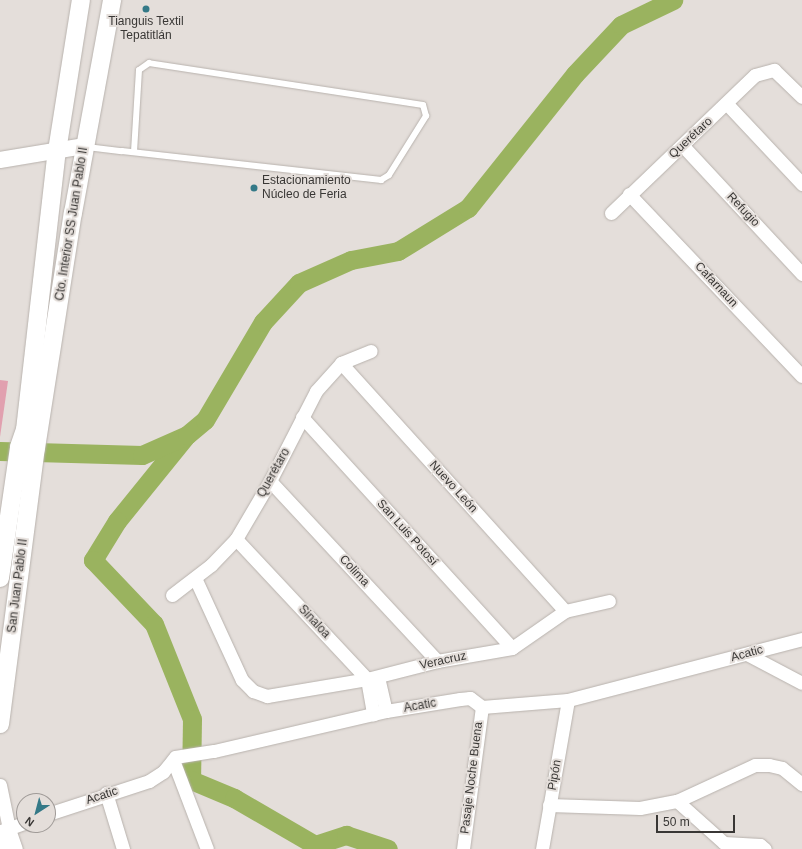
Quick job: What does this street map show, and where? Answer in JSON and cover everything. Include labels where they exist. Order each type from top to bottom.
[{"type":"main road","name":"Cto. Interior SS Juan Pablo II","points":[[27,447],[24,430],[57,151],[81,0]]},
{"type":"main road","name":"Cto. Interior SS Juan Pablo II","points":[[27,447],[112,0]]},
{"type":"main road","name":"San Juan Pablo II","points":[[0,724],[27,447]]},
{"type":"main road","name":"San Juan Pablo II","points":[[0,578],[23,478]]},
{"type":"main road","points":[[3,833],[4,849]]},
{"type":"street","name":"Querétaro","points":[[611,213],[755,76],[774,70],[802,97]]},
{"type":"street","points":[[726,104],[802,184]]},
{"type":"street","points":[[0,160],[85,146]]},
{"type":"street","name":"Refugio","points":[[683,146],[802,274]]},
{"type":"street","name":"Cafarnaun","points":[[630,194],[802,376]]},
{"type":"street","name":"Querétaro","points":[[172,595],[195,578],[236,539],[270,481],[316,391],[340,363],[371,351]]},
{"type":"street","name":"Nuevo León","points":[[340,363],[565,611]]},
{"type":"street","name":"San Luis Potosí","points":[[302,417],[512,648]]},
{"type":"street","name":"Colima","points":[[270,481],[437,662]]},
{"type":"street","name":"Sinaloa","points":[[236,539],[372,678]]},
{"type":"street","name":"Veracruz","points":[[195,578],[242,680],[253,691],[267,696],[372,678],[437,662],[512,648],[565,611],[609,601]]},
{"type":"street","name":"Acatic","points":[[56,811],[149,781],[163,772],[174,758],[214,751],[373,714],[470,698],[482,706],[568,700],[802,639]]},
{"type":"street","points":[[747,654],[802,683]]},
{"type":"street","points":[[372,678],[386,712]]},
{"type":"street","points":[[372,678],[373,714]]},
{"type":"street","name":"Pipón","points":[[542,849],[568,700]]},
{"type":"street","name":"Pasaje Noche Buena","points":[[463,849],[482,706]]},
{"type":"street","points":[[174,758],[207,849]]},
{"type":"street","points":[[549,805],[640,808],[677,801],[755,765],[769,765],[782,768],[802,784]]},
{"type":"street","points":[[0,785],[3,833],[16,849]]},
{"type":"street","points":[[106,794],[123,849]]},
{"type":"street","points":[[677,801],[724,843],[760,844],[765,849]]},
{"type":"street","points":[[3,833],[16,827]]},
{"type":"lane","points":[[85,146],[134,152],[381,180],[389,175],[426,116],[423,105],[149,63],[139,70],[134,152]]},
{"type":"shaded area","points":[[0,380],[8,381],[0,437]]},
{"type":"waterway","points":[[0,451],[142,455],[187,435],[205,420],[263,322],[299,283],[351,260],[398,251],[468,208],[575,74],[621,25],[673,0]]},
{"type":"waterway","points":[[185,437],[117,521],[93,560],[154,624],[192,719],[191,780],[234,798],[315,845],[346,835],[388,849]]},
{"type":"place","name":"Tianguis Textil Tepatitlán","points":[[146,9]]},
{"type":"place","name":"Estacionamiento Núcleo de Feria","points":[[254,188]]}]
